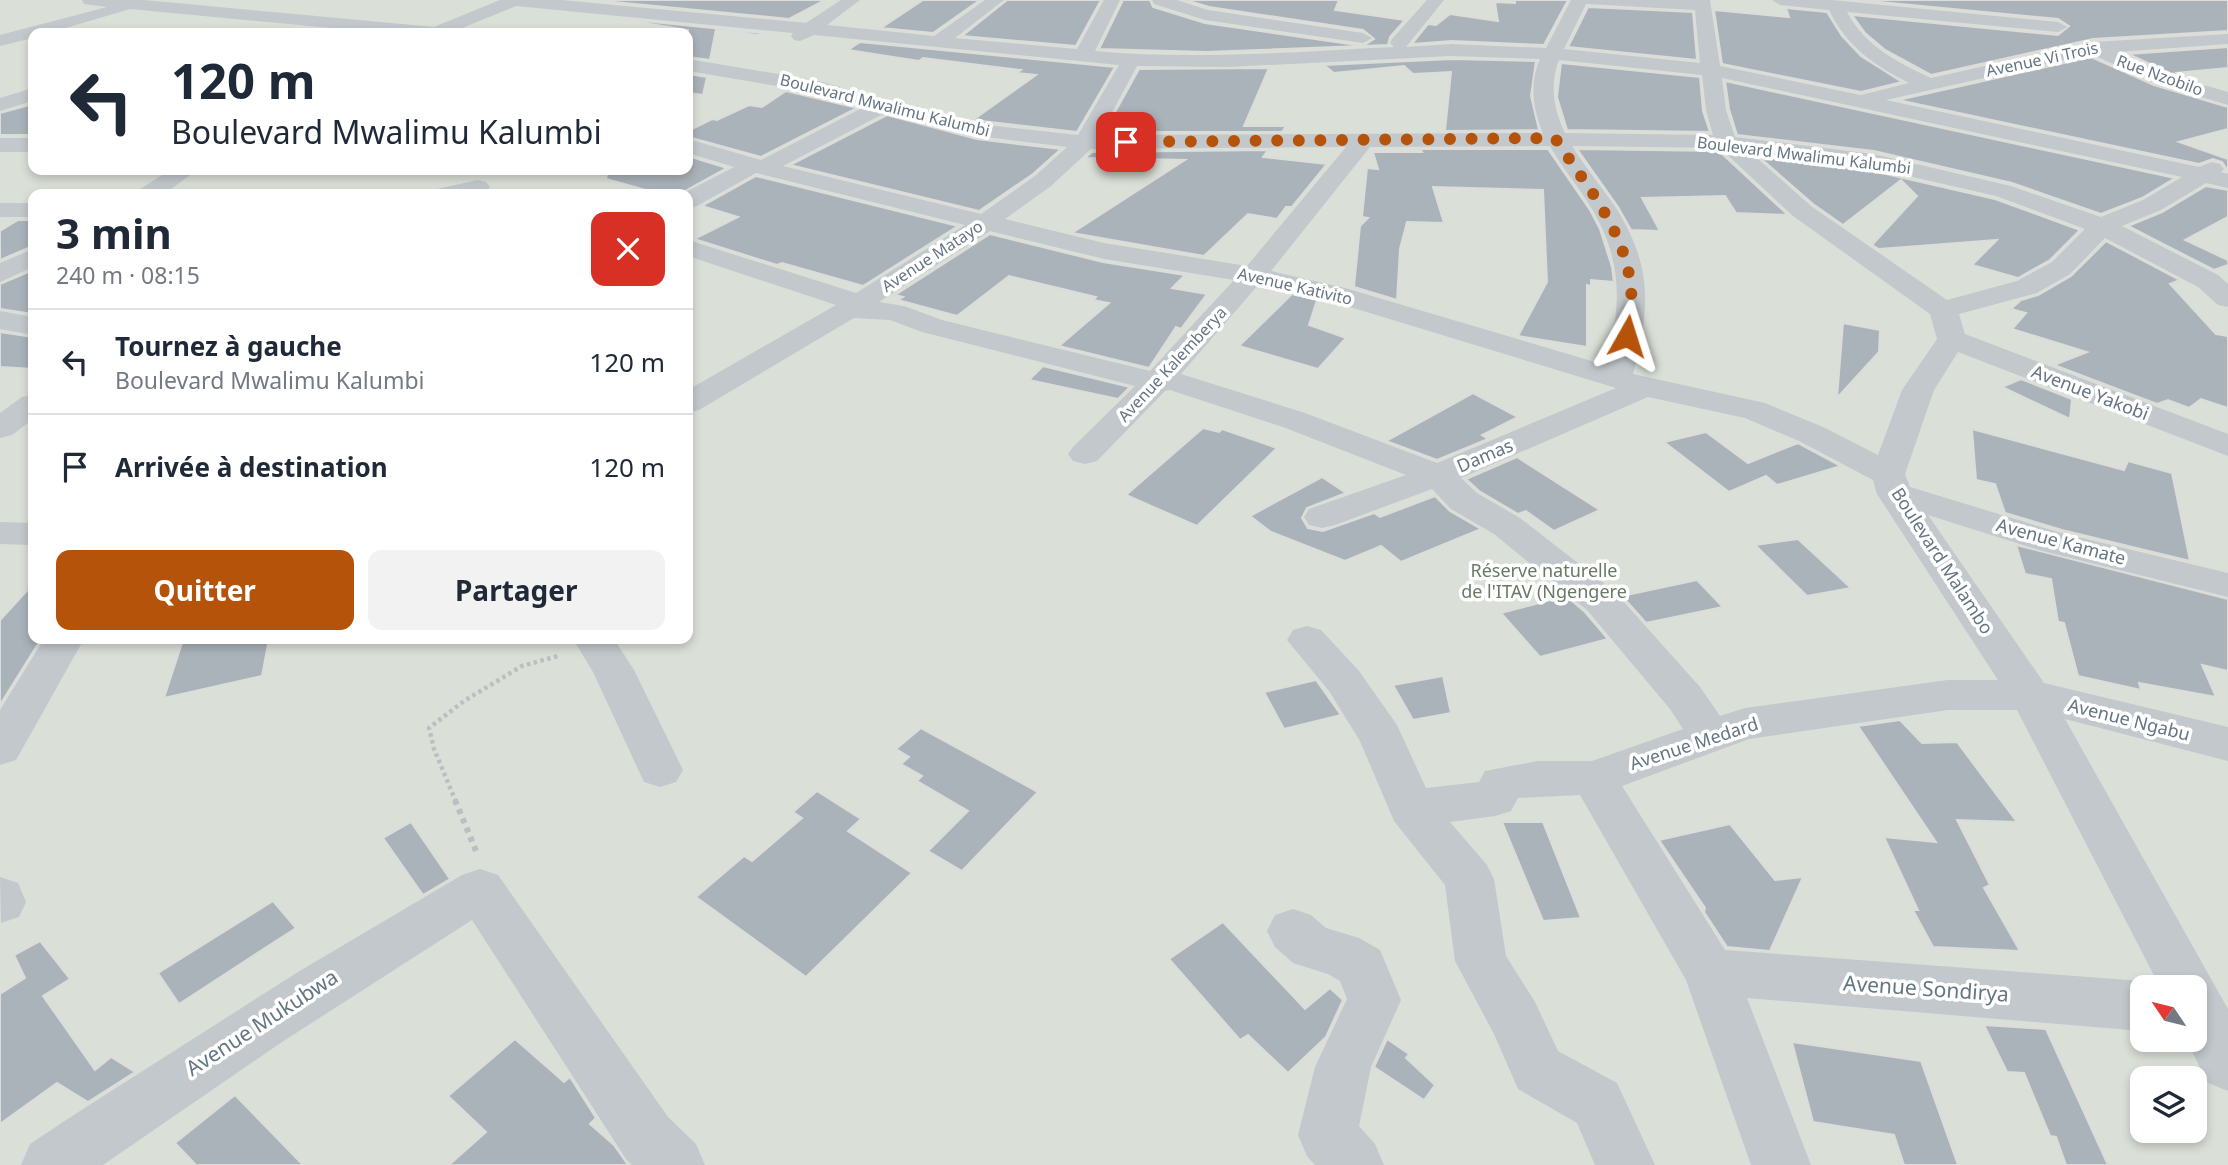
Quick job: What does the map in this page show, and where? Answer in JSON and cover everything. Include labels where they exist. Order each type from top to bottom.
[{"type":"street","points":[[90,0],[376,28]]},
{"type":"street","points":[[46,28],[152,0]]},
{"type":"street","points":[[508,0],[1131,60],[1227,61],[1452,50],[1553,54],[1710,70],[2228,181]]},
{"type":"street","points":[[442,28],[515,0]]},
{"type":"street","points":[[641,13],[670,0]]},
{"type":"street","points":[[787,43],[852,0]]},
{"type":"street","points":[[938,41],[996,0]]},
{"type":"street","points":[[1083,56],[1112,0]]},
{"type":"street","points":[[1160,0],[1205,15],[1452,50]]},
{"type":"street","points":[[1399,43],[1436,0]]},
{"type":"street","points":[[1579,0],[1575,15],[1545,70],[1542,86],[1546,120],[1555,138],[1605,209],[1627,264],[1632,315],[1631,383]]},
{"type":"street","points":[[1591,0],[1701,3],[1716,110],[1726,142],[1802,211],[1947,324],[2061,268],[2102,226],[2152,205],[2228,162]]},
{"type":"street","points":[[1780,0],[2058,27]]},
{"type":"street","points":[[1836,6],[1849,31],[1859,43],[1910,76],[1927,83]]},
{"type":"street","name":"Rue Nzobilo","points":[[2033,7],[2058,27],[2094,48],[2162,79],[2228,99]]},
{"type":"street","points":[[1,40],[28,33]]},
{"type":"street","name":"Avenue Vi Trois","points":[[1860,100],[2094,48],[2228,38]]},
{"type":"street","points":[[1,40],[28,43]]},
{"type":"street","points":[[742,72],[765,57]]},
{"type":"street","name":"Avenue Matayo","points":[[693,400],[855,306],[984,224],[1043,181],[1085,142],[1131,60]]},
{"type":"street","name":"Boulevard Mwalimu Kalumbi","points":[[693,66],[814,86],[977,130],[1085,142],[1555,138],[1726,142],[1914,168],[2003,191],[2102,226],[2221,285]]},
{"type":"street","points":[[0,105],[28,96]]},
{"type":"street","points":[[693,199],[885,105]]},
{"type":"street","name":"Avenue Kalemberya","points":[[1085,454],[1159,382],[1254,275],[1363,141]]},
{"type":"street","points":[[0,145],[28,145]]},
{"type":"street","name":"Avenue Kativito","points":[[693,148],[758,167],[984,224],[1104,251],[1254,275],[1335,294],[1631,383],[1754,410],[1811,434],[1892,484]]},
{"type":"street","points":[[156,189],[177,175]]},
{"type":"street","points":[[465,175],[478,189]]},
{"type":"street","points":[[0,210],[28,210]]},
{"type":"street","points":[[693,250],[855,306],[894,312],[932,326],[1159,382],[1172,381],[1294,421],[1438,475],[1464,501],[1507,526],[1601,601],[1685,698],[1710,736]]},
{"type":"street","points":[[0,274],[28,260]]},
{"type":"street","points":[[0,320],[28,325]]},
{"type":"street","name":"Avenue Yakobi","points":[[1947,324],[2228,446]]},
{"type":"street","name":"Boulevard Malambo","points":[[1947,324],[1918,390],[1892,484],[2030,695],[2185,975]]},
{"type":"street","name":"Damas","points":[[1322,517],[1438,475],[1631,383]]},
{"type":"street","points":[[0,428],[28,408]]},
{"type":"street","name":"Avenue Kamate","points":[[1892,484],[2052,542],[2228,585]]},
{"type":"street","points":[[0,533],[28,534]]},
{"type":"street","points":[[1307,640],[1344,681],[1381,737],[1411,808],[1469,880],[1480,961],[1516,1020],[1538,1070],[1597,1103],[1625,1165]]},
{"type":"street","points":[[1,744],[61,644]]},
{"type":"street","points":[[596,644],[613,670],[660,769]]},
{"type":"street","name":"Avenue Medard","points":[[1411,808],[1495,798],[1501,783],[1538,778],[1592,778],[1745,724],[1948,695],[2030,695]]},
{"type":"street","name":"Avenue Ngabu","points":[[2030,695],[2228,744]]},
{"type":"street","points":[[1592,778],[1710,972],[1781,1165]]},
{"type":"street","points":[[480,890],[647,1138],[675,1165]]},
{"type":"street","name":"Avenue Mukubwa","points":[[51,1165],[199,1063],[338,974],[480,890]]},
{"type":"street","points":[[1293,931],[1311,947],[1340,954],[1361,966],[1374,1000],[1343,1067],[1328,1135],[1354,1165]]},
{"type":"street","name":"Avenue Sondirya","points":[[1710,972],[2130,1005]]},
{"type":"street","name":"Boulevard Malambo","points":[[2207,1017],[2228,1064]]},
{"type":"path","points":[[480,890],[476,853],[429,729],[464,701],[522,666],[589,644]]},
{"type":"green space","name":"Réserve naturelle de l'ITAV (Ngengere","points":[[0,0],[2228,0],[2228,1165],[0,1165]]},
{"type":"building","points":[[825,0],[789,19],[614,2]]},
{"type":"building","points":[[923,0],[980,0],[933,33],[881,28]]},
{"type":"building","points":[[1007,0],[1101,0],[1076,46],[962,36]]},
{"type":"building","points":[[1123,0],[1150,0],[1153,7],[1205,23],[1363,46],[1207,52],[1099,49]]},
{"type":"building","points":[[1186,0],[1339,0],[1335,10],[1405,20],[1390,37],[1388,45],[1363,46],[1374,39],[1363,30],[1209,7]]},
{"type":"building","points":[[1515,0],[1568,0],[1544,45],[1452,41],[1412,44],[1428,24],[1436,25],[1450,14],[1498,21],[1495,2],[1515,3]]},
{"type":"building","points":[[1859,0],[2228,0],[2228,31],[2093,39],[1931,75],[1885,50],[1865,33],[1852,15],[2058,35],[2069,26],[2058,19]]},
{"type":"building","points":[[1588,7],[1693,12],[1697,60],[1568,47]]},
{"type":"building","points":[[1786,8],[1827,12],[1842,36],[1861,56],[1902,82],[1861,92],[1722,64],[1714,10],[1789,17]]},
{"type":"building","points":[[613,18],[763,33],[757,35],[716,29],[710,60],[693,58],[693,28],[676,28]]},
{"type":"building","points":[[860,42],[1115,67],[1077,132],[973,120],[1036,75],[1017,73],[1021,70],[923,58],[919,61],[848,50]]},
{"type":"building","points":[[2228,47],[2228,68],[2175,73],[2185,77],[2170,73],[2128,54]]},
{"type":"building","points":[[2091,57],[2154,85],[2228,107],[2228,129],[2179,142],[2228,159],[2228,171],[2222,162],[2213,159],[2199,164],[1898,100]]},
{"type":"building","points":[[1452,59],[1536,61],[1531,96],[1539,130],[1445,131],[1451,72],[1413,74],[1404,66],[1334,73],[1324,65]]},
{"type":"building","points":[[1561,63],[1700,77],[1703,111],[1710,132],[1567,130],[1557,97]]},
{"type":"building","points":[[1269,68],[1244,126],[1286,126],[1282,132],[1104,132],[1139,69]]},
{"type":"building","points":[[693,75],[707,77],[703,95],[693,94]]},
{"type":"building","points":[[1725,81],[2175,178],[2142,198],[2101,214],[2012,183],[1874,151],[1737,135],[1729,109]]},
{"type":"building","points":[[786,91],[857,108],[761,157],[693,138],[693,128],[712,119],[717,120],[749,105],[762,107]]},
{"type":"building","points":[[28,105],[28,135],[0,135],[0,113]]},
{"type":"building","points":[[887,115],[977,139],[1061,149],[1033,174],[979,211],[790,165]]},
{"type":"building","points":[[1420,149],[1548,149],[1590,210],[1600,229],[1612,267],[1614,282],[1591,280],[1591,286],[1587,285],[1587,347],[1518,336],[1547,282],[1543,190],[1433,187],[1444,223],[1407,222],[1400,249],[1397,300],[1354,287],[1360,226],[1368,218],[1362,217],[1367,168],[1378,169],[1373,152],[1422,152]]},
{"type":"building","points":[[1577,149],[1719,151],[1788,215],[1736,213],[1725,196],[1642,198],[1660,231],[1631,230]]},
{"type":"building","points":[[1268,150],[1263,157],[1327,164],[1292,207],[1286,207],[1277,219],[1248,214],[1204,256],[1072,233],[1185,160],[1085,158],[1092,152]]},
{"type":"building","points":[[1758,156],[1873,171],[1995,199],[2080,230],[2050,260],[2018,278],[1972,265],[1997,240],[1879,249],[1872,245],[1917,196],[1901,180],[1843,225],[1813,204]]},
{"type":"building","points":[[693,158],[727,168],[689,189],[642,189],[606,179],[607,175],[693,175]]},
{"type":"building","points":[[756,176],[958,226],[863,286],[782,263],[777,265],[694,239],[738,217],[702,206]]},
{"type":"building","points":[[2206,186],[2228,190],[2228,217],[2185,240],[2228,260],[2228,265],[2214,270],[2128,226],[2162,212]]},
{"type":"building","points":[[18,220],[28,220],[28,248],[0,260],[0,231]]},
{"type":"building","points":[[990,234],[1103,262],[1185,275],[1172,288],[1207,294],[1181,329],[1176,327],[1149,368],[1059,346],[1109,303],[1093,300],[1096,297],[1009,276],[957,316],[898,300],[903,297],[895,295]]},
{"type":"building","points":[[2106,241],[2180,280],[2170,284],[2216,334],[2228,336],[2228,408],[2201,399],[2189,408],[2168,400],[2157,404],[2054,365],[2087,352],[2012,329],[2026,313],[2011,309],[2021,300],[2038,295],[2071,276]]},
{"type":"building","points":[[28,272],[28,313],[0,309],[0,284]]},
{"type":"building","points":[[1292,294],[1317,300],[1309,325],[1346,338],[1318,369],[1239,346]]},
{"type":"building","points":[[1843,323],[1880,330],[1879,352],[1837,398]]},
{"type":"building","points":[[0,332],[28,336],[28,369],[0,367]]},
{"type":"building","points":[[1043,366],[1130,387],[1118,399],[1029,380]]},
{"type":"building","points":[[2021,379],[2072,399],[2070,419],[2002,387]]},
{"type":"building","points":[[1473,393],[1518,417],[1482,435],[1488,439],[1437,460],[1386,441]]},
{"type":"building","points":[[1203,428],[1219,432],[1222,429],[1277,448],[1197,526],[1126,495]]},
{"type":"building","points":[[1972,429],[2124,470],[2128,461],[2172,473],[2190,561],[2062,530],[2005,513],[1995,484],[1976,480]]},
{"type":"building","points":[[1706,432],[1748,463],[1798,443],[1841,466],[1777,485],[1766,476],[1729,492],[1664,442]]},
{"type":"building","points":[[1517,457],[1600,510],[1554,531],[1526,511],[1518,514],[1479,491],[1466,479]]},
{"type":"building","points":[[1322,477],[1346,493],[1307,508],[1302,518],[1308,528],[1323,531],[1374,513],[1380,517],[1435,496],[1450,511],[1481,529],[1401,562],[1381,546],[1345,561],[1271,532],[1250,516]]},
{"type":"building","points":[[1798,539],[1851,588],[1807,596],[1755,545]]},
{"type":"building","points":[[2016,545],[2228,599],[2228,671],[2202,665],[2216,697],[2139,683],[2141,690],[2078,676],[2064,623],[2058,622],[2051,579],[2025,574]]},
{"type":"building","points":[[1697,580],[1723,607],[1646,623],[1622,596]]},
{"type":"building","points":[[28,589],[28,644],[38,644],[0,705],[0,620]]},
{"type":"building","points":[[1566,596],[1585,612],[1608,639],[1540,657],[1501,613]]},
{"type":"building","points":[[182,644],[268,644],[262,676],[164,698]]},
{"type":"building","points":[[1443,676],[1451,713],[1413,720],[1393,685]]},
{"type":"building","points":[[1316,680],[1341,715],[1284,729],[1264,692]]},
{"type":"building","points":[[1900,720],[1922,743],[1957,742],[2017,822],[1957,820],[1990,885],[1984,888],[2020,951],[1933,947],[1913,910],[1918,910],[1884,837],[1936,842],[1858,726]]},
{"type":"building","points":[[921,728],[1038,792],[962,871],[928,851],[968,811],[917,781],[922,776],[901,764],[909,757],[896,749]]},
{"type":"building","points":[[817,791],[861,819],[848,831],[912,873],[806,977],[696,897],[744,856],[752,861],[802,818],[793,812]]},
{"type":"building","points":[[411,822],[450,879],[423,895],[383,838]]},
{"type":"building","points":[[1502,822],[1543,822],[1581,918],[1543,921]]},
{"type":"building","points":[[1730,824],[1775,880],[1803,877],[1770,951],[1727,947],[1704,912],[1705,908],[1659,840]]},
{"type":"building","points":[[273,901],[296,928],[179,1004],[158,973]]},
{"type":"building","points":[[1223,922],[1305,1009],[1330,988],[1343,1000],[1326,1037],[1288,1073],[1248,1035],[1240,1040],[1169,959]]},
{"type":"building","points":[[40,941],[70,979],[43,996],[95,1070],[111,1057],[135,1072],[88,1102],[57,1083],[0,1124],[0,994],[25,978],[14,955]]},
{"type":"building","points":[[1984,1025],[2046,1029],[2108,1165],[2066,1165],[2056,1137],[2050,1136],[2024,1073],[2007,1072]]},
{"type":"building","points":[[515,1039],[564,1082],[570,1077],[596,1118],[590,1124],[614,1145],[628,1165],[449,1165],[486,1132],[448,1096]]},
{"type":"building","points":[[1387,1039],[1409,1054],[1406,1058],[1435,1085],[1424,1100],[1374,1067]]},
{"type":"building","points":[[1792,1042],[1921,1061],[1958,1165],[1904,1165],[1894,1135],[1813,1122]]},
{"type":"building","points":[[235,1095],[303,1165],[196,1165],[175,1143]]},
{"type":"route","points":[[1126,142],[1555,138],[1605,209],[1617,234],[1627,264],[1632,315],[1627,336]]}]
